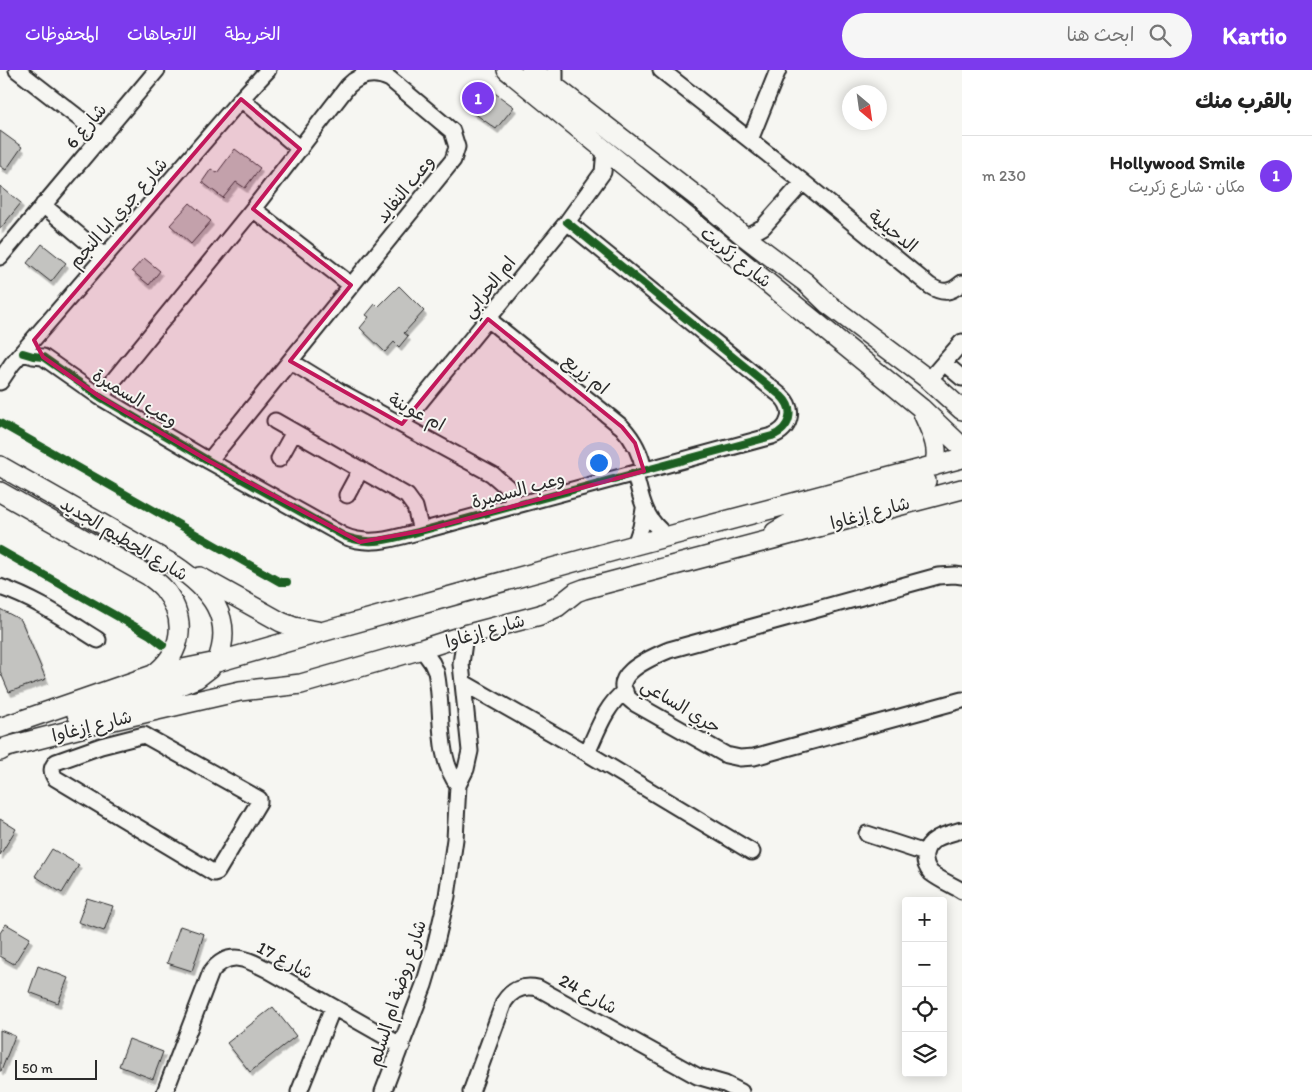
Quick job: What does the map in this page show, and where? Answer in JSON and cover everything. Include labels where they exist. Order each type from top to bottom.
[{"type":"main road","name":"شارع زكريت","points":[[507,70],[921,408],[962,448]]},
{"type":"main road","name":"شارع زكريت","points":[[542,71],[558,89],[805,282],[828,304],[930,380],[962,410]]},
{"type":"main road","points":[[805,312],[818,312],[836,320],[962,429]]},
{"type":"main road","points":[[921,408],[936,446],[934,466]]},
{"type":"main road","name":"شارع إزغاوا","points":[[4,733],[153,675],[217,662],[635,545],[962,458]]},
{"type":"main road","name":"شارع الحطيم الجديد","points":[[0,466],[174,565],[200,584],[217,606],[224,632],[220,656],[217,662]]},
{"type":"main road","points":[[762,542],[782,527],[799,518],[962,471]]},
{"type":"main road","name":"شارع إزغاوا","points":[[4,733],[90,726],[240,691],[301,684],[549,612],[576,592],[962,489]]},
{"type":"main road","name":"شارع الحطيم الجديد","points":[[0,492],[149,576],[163,588],[172,601],[177,614],[178,642],[170,660],[153,675]]},
{"type":"main road","points":[[937,495],[962,498]]},
{"type":"main road","points":[[174,565],[211,582],[294,628],[325,631]]},
{"type":"main road","points":[[4,733],[37,730],[73,715],[186,683],[197,678],[217,662]]},
{"type":"street","points":[[17,70],[102,136]]},
{"type":"street","name":"شارع 6","points":[[0,257],[157,70]]},
{"type":"street","name":"شارع جري ابا النجم","points":[[1,376],[268,70]]},
{"type":"street","name":"الدحيلية","points":[[661,70],[938,291],[945,293],[954,290],[962,283]]},
{"type":"street","points":[[750,140],[778,70]]},
{"type":"street","name":"وعب النفايد","points":[[100,396],[253,209],[348,86],[368,74],[383,75],[390,79],[449,127],[455,136],[457,147],[453,160],[209,461]]},
{"type":"street","points":[[241,99],[300,149]]},
{"type":"street","points":[[603,172],[605,150]]},
{"type":"street","points":[[603,172],[613,167],[625,166]]},
{"type":"street","name":"ام الحرابي","points":[[402,424],[567,222],[603,172]]},
{"type":"street","points":[[751,241],[803,182]]},
{"type":"street","points":[[43,205],[105,257]]},
{"type":"street","points":[[253,209],[351,285]]},
{"type":"street","name":"وعب السميرة","points":[[23,353],[43,357],[100,396],[209,461],[352,540],[368,543],[421,532],[640,472],[778,433],[787,425],[790,419],[789,406],[781,396],[567,222]]},
{"type":"street","name":"ام زريع","points":[[488,319],[622,427],[635,443],[639,452],[640,472]]},
{"type":"street","name":"وعب السميرة","points":[[34,340],[43,357]]},
{"type":"street","points":[[930,380],[962,342]]},
{"type":"street","name":"ام عوينة","points":[[290,361],[339,391],[498,478],[507,487],[516,506]]},
{"type":"street","points":[[944,363],[962,378]]},
{"type":"street","points":[[275,421],[407,496],[415,507],[421,532]]},
{"type":"street","points":[[279,459],[294,432]]},
{"type":"street","points":[[347,495],[360,469]]},
{"type":"street","points":[[635,545],[644,509],[640,472]]},
{"type":"street","points":[[644,509],[652,522],[668,537]]},
{"type":"street","name":"جري الساعي","points":[[962,576],[938,576],[669,650],[631,670],[624,681],[624,691],[630,700],[639,706],[720,752],[740,758],[754,757],[962,700]]},
{"type":"street","points":[[0,587],[43,606],[98,640]]},
{"type":"street","name":"شارع روضة ام السلم","points":[[383,1092],[424,985],[441,926],[451,868],[458,785],[466,768],[470,751],[462,654],[465,635]]},
{"type":"street","points":[[422,649],[436,672],[446,761],[451,777],[458,785]]},
{"type":"street","points":[[464,683],[752,852]]},
{"type":"street","points":[[586,753],[608,708],[624,691]]},
{"type":"street","points":[[90,726],[95,749]]},
{"type":"street","points":[[147,736],[257,797],[259,802],[219,871],[214,872],[55,778],[51,771],[52,766],[56,762],[95,749],[147,736]]},
{"type":"street","points":[[962,830],[934,840],[930,843],[925,853],[926,864],[932,873],[962,891]]},
{"type":"street","points":[[867,834],[925,853]]},
{"type":"street","name":"شارع 17","points":[[165,1092],[208,977],[220,962],[233,958],[246,959],[402,1046]]},
{"type":"street","name":"شارع 24","points":[[471,1092],[504,1002],[511,993],[527,987],[538,988],[697,1076],[725,1084],[741,1092]]},
{"type":"street","points":[[299,1092],[333,1007]]},
{"type":"highlighted area","points":[[241,99],[300,149],[253,209],[351,285],[290,361],[402,424],[488,319],[622,427],[635,443],[644,471],[421,531],[360,542],[209,461],[100,397],[43,357],[34,340]]},
{"type":"building","points":[[481,83],[514,107],[496,129],[463,105]]},
{"type":"building","points":[[0,131],[22,147],[6,170],[0,166]]},
{"type":"building","points":[[235,149],[260,168],[245,188],[236,182],[223,198],[202,182],[211,169],[217,173]]},
{"type":"building","points":[[0,186],[21,203],[0,229]]},
{"type":"building","points":[[190,203],[211,221],[191,244],[170,225]]},
{"type":"building","points":[[42,244],[66,263],[51,282],[27,263]]},
{"type":"building","points":[[144,258],[160,271],[149,285],[132,271]]},
{"type":"building","points":[[399,286],[424,311],[404,333],[408,336],[399,347],[394,342],[385,352],[360,328],[369,317],[366,315],[375,304],[378,307]]},
{"type":"building","points":[[0,609],[21,620],[46,679],[9,692],[0,671]]},
{"type":"building","points":[[0,819],[16,829],[0,855]]},
{"type":"building","points":[[52,849],[79,865],[62,893],[35,876]]},
{"type":"building","points":[[87,898],[113,906],[104,931],[78,922]]},
{"type":"building","points":[[6,924],[30,938],[14,964],[0,956],[0,933]]},
{"type":"building","points":[[180,926],[204,934],[192,971],[167,963]]},
{"type":"building","points":[[38,966],[68,978],[58,1003],[29,992]]},
{"type":"building","points":[[273,1007],[296,1036],[250,1072],[227,1043]]},
{"type":"building","points":[[0,1030],[15,1036],[1,1071],[0,1071]]},
{"type":"building","points":[[129,1039],[163,1052],[153,1079],[119,1066]]},
{"type":"cycle path","points":[[23,353],[43,357],[100,397],[209,461],[344,536],[363,541],[402,536],[772,436],[783,429],[789,419],[789,413],[786,401],[781,396],[567,222]]},
{"type":"cycle path","points":[[0,423],[280,582],[287,582]]},
{"type":"cycle path","points":[[0,550],[150,635],[163,645]]},
{"type":"place","name":"Hollywood Smile","points":[[478,98]]}]
